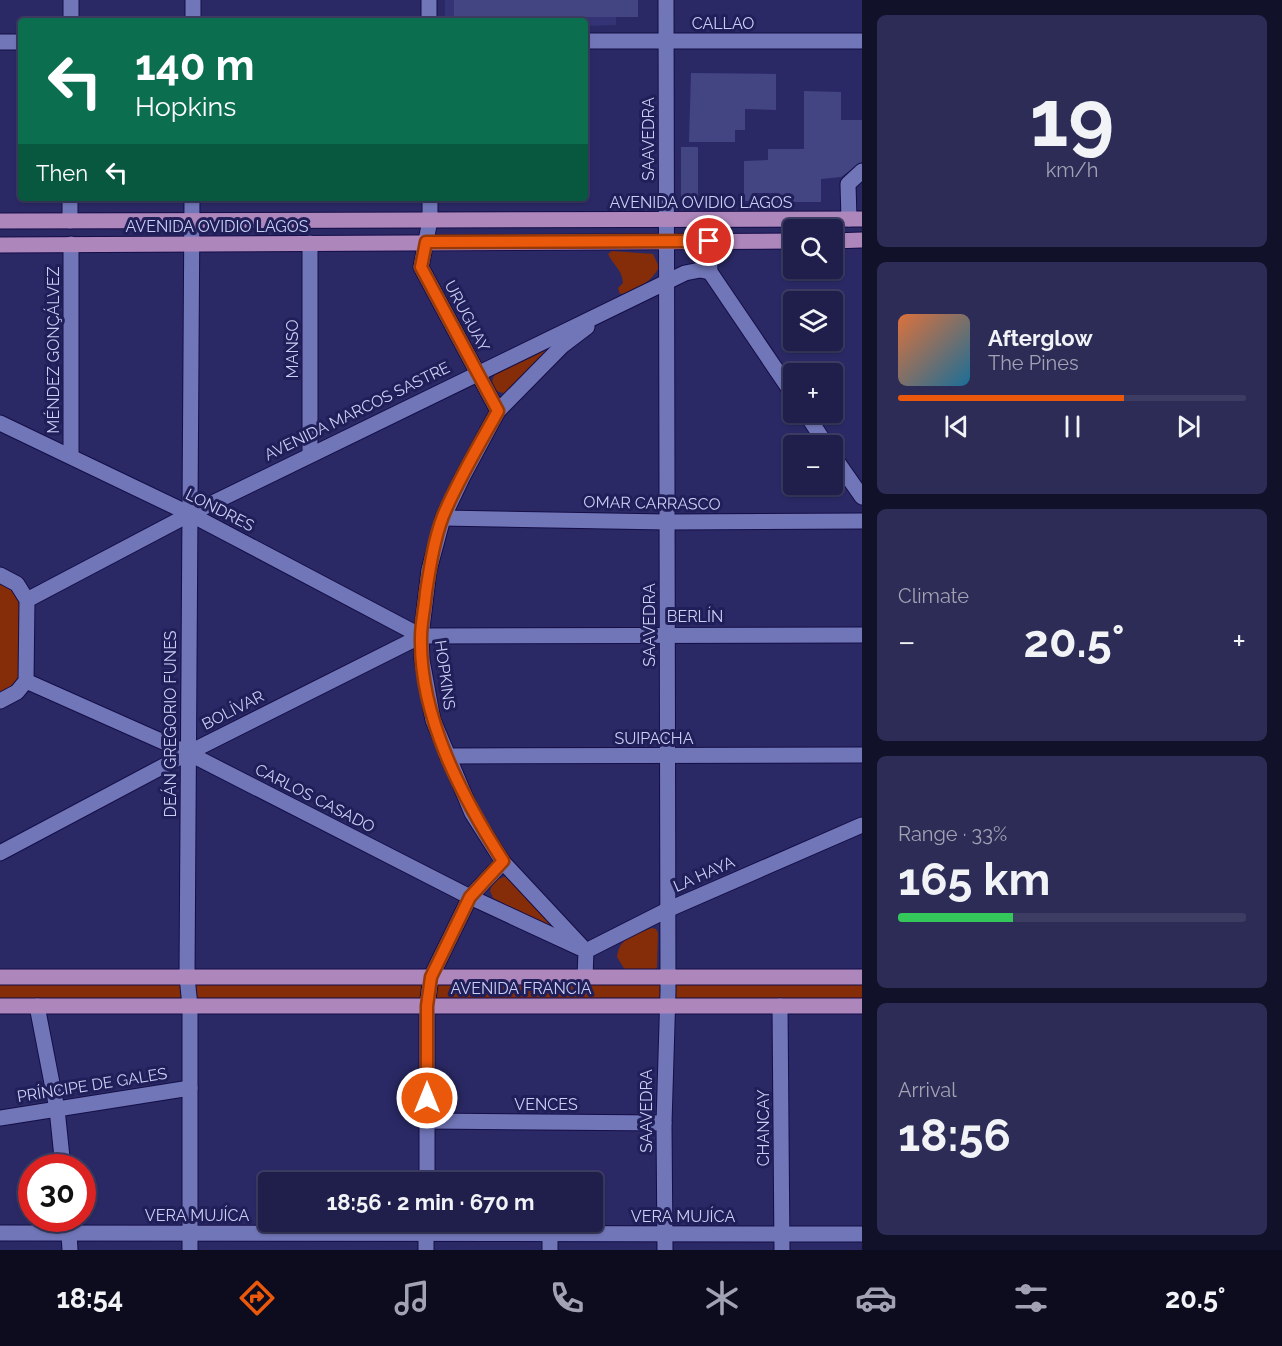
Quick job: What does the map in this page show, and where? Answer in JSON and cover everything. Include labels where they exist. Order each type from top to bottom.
[{"type":"main road","name":"AVENIDA OVIDIO LAGOS","points":[[0,221],[856,219]]},
{"type":"main road","points":[[843,241],[862,240]]},
{"type":"main road","name":"AVENIDA OVIDIO LAGOS","points":[[0,245],[783,241]]},
{"type":"main road","name":"AVENIDA FRANCIA","points":[[0,977],[862,977]]},
{"type":"main road","name":"AVENIDA FRANCIA","points":[[0,1005],[862,1006]]},
{"type":"street","points":[[71,0],[71,18]]},
{"type":"street","points":[[193,0],[193,18]]},
{"type":"street","points":[[429,0],[429,18]]},
{"type":"street","name":"SAAVEDRA","points":[[665,1250],[664,1123],[668,977],[666,0]]},
{"type":"street","name":"CALLAO","points":[[588,41],[862,40]]},
{"type":"street","points":[[0,42],[18,42]]},
{"type":"street","points":[[856,219],[848,184],[862,171]]},
{"type":"street","points":[[70,201],[70,220]]},
{"type":"street","name":"DEÁN GREGORIO FUNES","points":[[190,1250],[190,1006],[187,977],[192,201]]},
{"type":"street","name":"URUGUAY","points":[[430,201],[430,220],[421,267],[498,411]]},
{"type":"street","points":[[709,241],[710,272],[783,380]]},
{"type":"street","name":"MANSO","points":[[310,243],[310,455]]},
{"type":"street","name":"MÉNDEZ GONÇÁLVEZ","points":[[70,244],[70,456]]},
{"type":"street","name":"AVENIDA MARCOS SASTRE","points":[[27,600],[190,514],[477,372],[685,273],[700,270],[710,272]]},
{"type":"street","name":"HOPKINS","points":[[586,951],[503,861],[472,813],[434,720],[422,660],[421,636],[429,570],[443,518],[498,411],[562,346],[608,310]]},
{"type":"street","name":"LONDRES","points":[[0,423],[190,514],[421,636]]},
{"type":"street","points":[[843,470],[862,497]]},
{"type":"street","name":"OMAR CARRASCO","points":[[443,518],[667,522],[862,521]]},
{"type":"street","points":[[0,575],[17,584],[27,600],[26,681],[17,692],[0,701]]},
{"type":"street","name":"BERLÍN","points":[[421,636],[667,633],[862,635]]},
{"type":"street","name":"BOLÍVAR","points":[[0,852],[188,753],[421,636]]},
{"type":"street","name":"CARLOS CASADO","points":[[26,681],[188,753],[470,897],[586,951]]},
{"type":"street","name":"SUIPACHA","points":[[447,756],[862,755]]},
{"type":"street","name":"LA HAYA","points":[[586,951],[667,910],[862,825]]},
{"type":"street","points":[[427,1172],[427,1006],[431,977],[470,897],[503,861]]},
{"type":"street","points":[[585,977],[586,951]]},
{"type":"street","points":[[37,1005],[57,1109],[62,1154]]},
{"type":"street","name":"CHANCAY","points":[[780,1006],[782,1250]]},
{"type":"street","name":"PRÍNCIPE DE GALES","points":[[0,1118],[190,1088]]},
{"type":"street","name":"VENCES","points":[[427,1121],[664,1123]]},
{"type":"street","name":"VERA MUJÍCA","points":[[96,1228],[190,1233],[258,1231]]},
{"type":"street","name":"VERA MUJÍCA","points":[[0,1233],[18,1231]]},
{"type":"street","points":[[69,1232],[70,1250]]},
{"type":"street","points":[[426,1232],[426,1250]]},
{"type":"street","name":"VERA MUJÍCA","points":[[515,1232],[862,1234]]},
{"type":"street","points":[[550,1234],[550,1250]]},
{"type":"shaded area","points":[[445,0],[638,0],[638,17],[616,17],[616,25],[588,26],[588,18],[445,18]]},
{"type":"shaded area","points":[[612,251],[653,254],[659,267],[642,285],[631,292],[620,294],[618,288],[623,283],[619,271],[608,254]]},
{"type":"shaded area","points":[[555,343],[507,394],[496,391],[492,381],[497,372]]},
{"type":"shaded area","points":[[0,575],[27,600],[26,681],[0,701]]},
{"type":"shaded area","points":[[507,876],[557,926],[554,929],[493,898],[490,891],[493,881]]},
{"type":"shaded area","points":[[652,928],[658,933],[655,971],[625,970],[617,957],[621,945],[629,938]]},
{"type":"shaded area","points":[[0,977],[862,977],[862,1006],[0,1006]]},
{"type":"building","points":[[454,0],[638,0],[638,17],[454,17]]},
{"type":"building","points":[[691,73],[776,74],[776,110],[745,109],[745,130],[735,130],[735,142],[689,142]]},
{"type":"building","points":[[804,91],[841,92],[841,120],[862,120],[862,162],[841,177],[821,179],[821,202],[777,202],[777,193],[754,193],[754,201],[744,201],[744,161],[768,160],[768,149],[804,149]]},
{"type":"building","points":[[681,147],[698,147],[698,199],[681,199]]},
{"type":"route","points":[[427,1098],[427,1006],[431,977],[470,897],[503,861],[472,813],[447,756],[434,720],[422,660],[421,636],[429,570],[443,518],[498,411],[421,267],[426,242],[709,241]]}]
